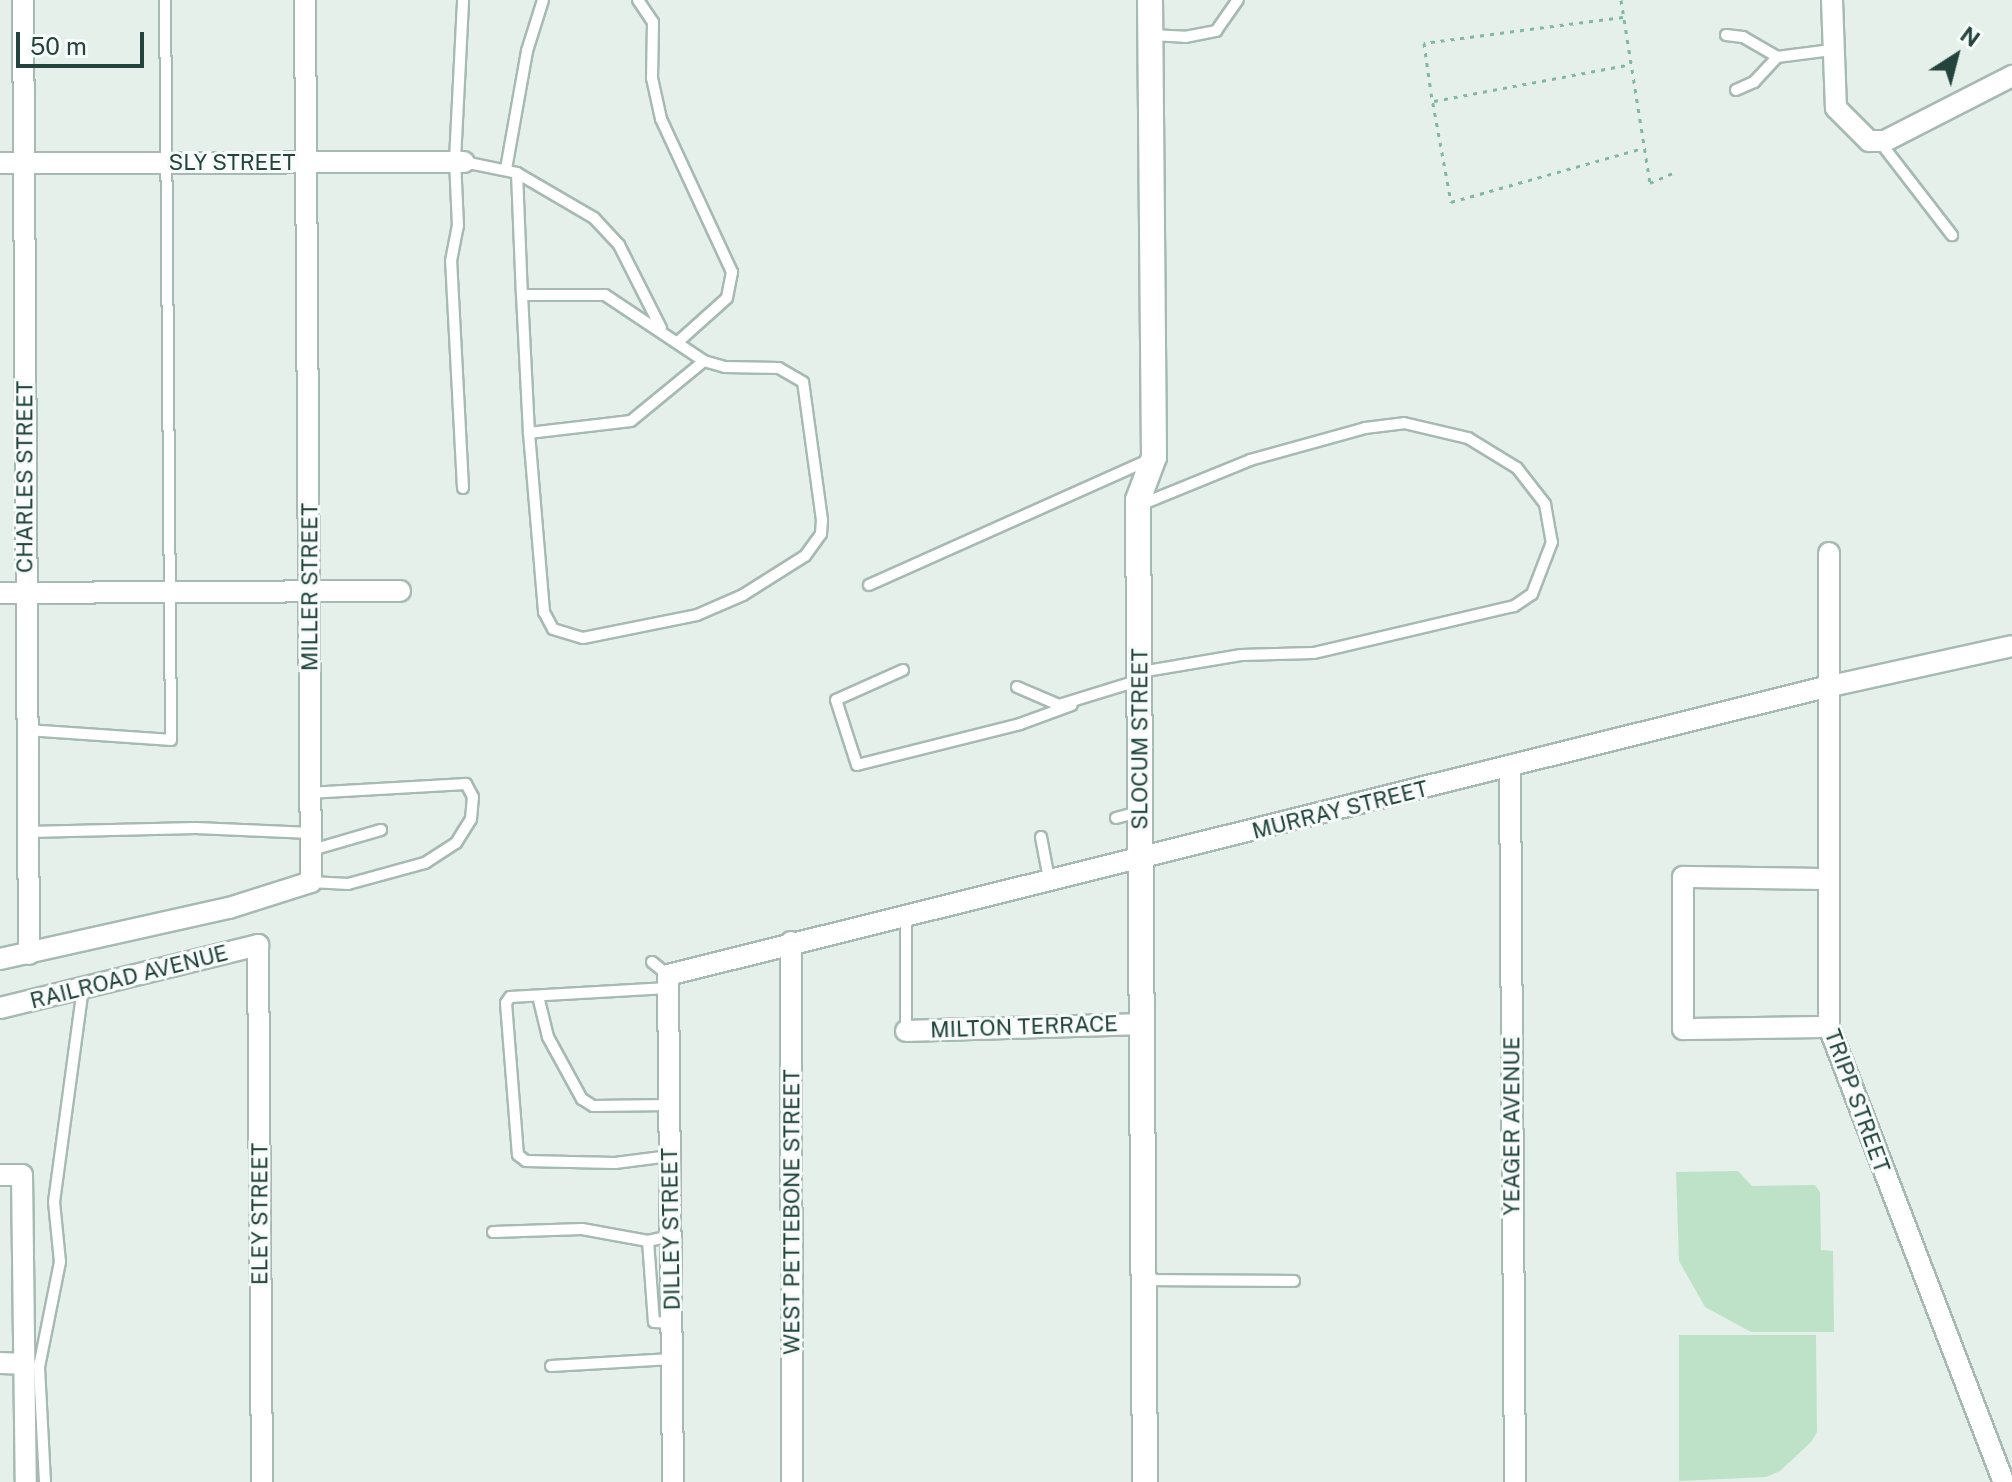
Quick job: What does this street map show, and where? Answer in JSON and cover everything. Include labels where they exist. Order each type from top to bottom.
[{"type":"street","name":"CHARLES STREET","points":[[23,0],[29,954]]},
{"type":"street","name":"MILLER STREET","points":[[305,0],[311,882]]},
{"type":"street","name":"SLOCUM STREET","points":[[1145,1482],[1139,488],[1154,457],[1150,0]]},
{"type":"street","points":[[1832,0],[1836,108],[1857,134],[1886,140],[2012,76]]},
{"type":"street","name":"SLY STREET","points":[[0,163],[460,161]]},
{"type":"street","name":"TRIPP STREET","points":[[1829,553],[1826,687],[1829,1027],[2004,1482]]},
{"type":"street","points":[[0,593],[400,591]]},
{"type":"street","name":"MURRAY STREET","points":[[663,975],[719,953],[791,942],[1510,769],[1826,687],[2012,646]]},
{"type":"street","name":"YEAGER AVENUE","points":[[1510,769],[1515,1482]]},
{"type":"street","points":[[1829,879],[1683,877],[1683,1029],[1829,1027]]},
{"type":"street","points":[[0,959],[229,908],[311,882]]},
{"type":"street","name":"WEST PETTEBONE STREET","points":[[791,942],[792,1482]]},
{"type":"street","name":"RAILROAD AVENUE","points":[[0,1008],[258,945]]},
{"type":"street","name":"ELEY STREET","points":[[258,945],[262,1482]]},
{"type":"street","name":"DILLEY STREET","points":[[663,975],[669,1105],[673,1482]]},
{"type":"street","name":"MILTON TERRACE","points":[[906,1031],[1143,1024]]},
{"type":"street","points":[[0,1175],[22,1175],[26,1482]]},
{"type":"street","points":[[0,1363],[25,1364]]},
{"type":"lane","points":[[28,730],[171,740],[165,0]]},
{"type":"lane","points":[[463,0],[458,226],[451,261],[463,488]]},
{"type":"lane","points":[[522,295],[605,295],[662,330],[704,361],[725,367],[779,368],[803,382],[822,520],[821,534],[805,556],[743,595],[697,615],[583,638],[553,629],[544,612],[512,171],[527,51],[543,0]]},
{"type":"lane","points":[[638,0],[653,22],[652,78],[661,119],[732,272],[727,298],[678,342]]},
{"type":"lane","points":[[1151,35],[1197,36],[1216,31],[1238,0]]},
{"type":"lane","points":[[1726,35],[1743,37],[1777,57],[1832,50]]},
{"type":"lane","points":[[1736,90],[1754,82],[1777,57]]},
{"type":"lane","points":[[1886,140],[1952,235]]},
{"type":"lane","points":[[460,161],[512,171],[607,229],[632,266],[662,330]]},
{"type":"lane","points":[[529,433],[631,421],[704,361]]},
{"type":"lane","points":[[903,670],[836,700],[857,765],[1020,724],[1139,677],[1241,655],[1313,653],[1514,606],[1532,594],[1552,542],[1545,504],[1517,468],[1468,438],[1404,423],[1365,428],[1250,460],[1139,506]]},
{"type":"lane","points":[[869,585],[1154,457]]},
{"type":"lane","points":[[1017,687],[1034,699],[1072,705]]},
{"type":"lane","points":[[311,882],[348,884],[425,863],[456,843],[471,819],[473,797],[466,784],[312,793]]},
{"type":"lane","points":[[1116,818],[1140,812]]},
{"type":"lane","points":[[26,832],[196,828],[312,842],[381,830]]},
{"type":"lane","points":[[1041,837],[1049,879]]},
{"type":"lane","points":[[906,914],[906,1031]]},
{"type":"lane","points":[[663,975],[538,996],[510,997],[506,1003],[518,1155],[526,1161],[615,1163],[670,1156]]},
{"type":"lane","points":[[45,1482],[39,1367],[60,1262],[54,1202],[83,988]]},
{"type":"lane","points":[[538,996],[548,1037],[582,1099],[593,1106],[669,1105]]},
{"type":"lane","points":[[493,1232],[582,1229],[648,1241],[671,1236]]},
{"type":"lane","points":[[648,1241],[654,1322],[672,1323]]},
{"type":"lane","points":[[1144,1280],[1294,1281]]},
{"type":"lane","points":[[551,1366],[672,1359]]},
{"type":"path","points":[[1621,0],[1650,183],[1675,172]]},
{"type":"path","points":[[1623,17],[1424,43],[1451,202],[1643,148]]},
{"type":"path","points":[[1433,102],[1631,64]]},
{"type":"green space","points":[[1738,1171],[1752,1186],[1815,1185],[1820,1192],[1821,1250],[1833,1251],[1834,1332],[1751,1332],[1705,1307],[1679,1261],[1676,1172]]},
{"type":"green space","points":[[1679,1335],[1816,1335],[1817,1432],[1811,1442],[1780,1471],[1766,1477],[1679,1481]]}]
